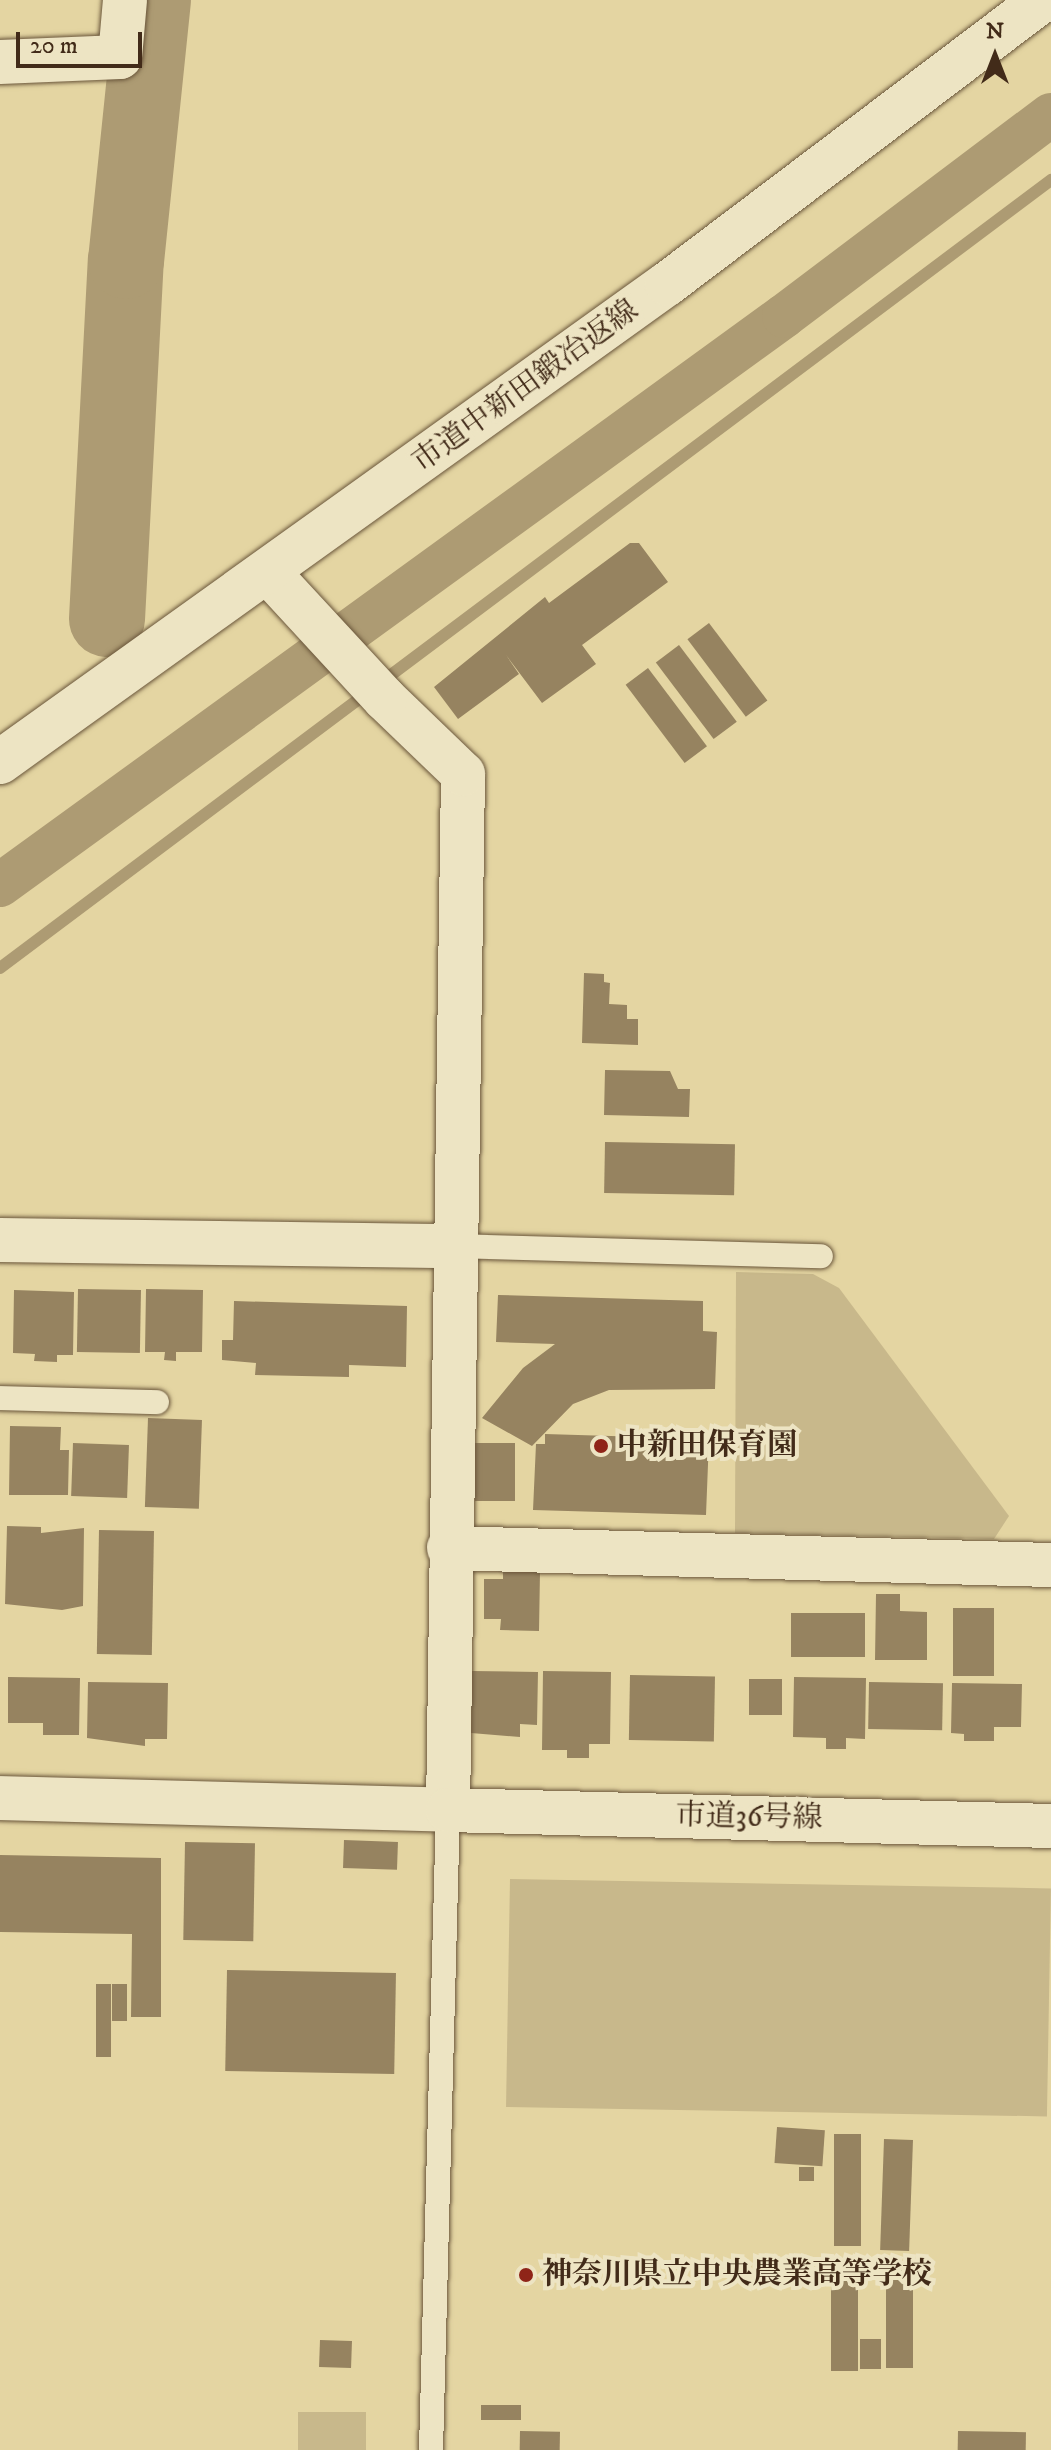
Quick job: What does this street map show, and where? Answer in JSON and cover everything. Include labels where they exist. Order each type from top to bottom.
[{"type":"street","points":[[0,62],[120,57],[125,0]]},
{"type":"street","name":"市道中新田鍛冶返線","points":[[0,762],[667,284],[1043,0]]},
{"type":"street","points":[[268,572],[364,676],[463,774],[449,1548],[448,1810]]},
{"type":"street","points":[[0,1240],[455,1246]]},
{"type":"street","points":[[449,1548],[1051,1565]]},
{"type":"street","name":"市道36号線","points":[[0,1798],[1051,1826]]},
{"type":"lane","points":[[455,1246],[821,1256]]},
{"type":"lane","points":[[0,1398],[157,1402]]},
{"type":"lane","points":[[431,2450],[448,1810]]},
{"type":"shaded area","points":[[736,1272],[813,1274],[839,1288],[1009,1516],[994,1539],[735,1533]]},
{"type":"shaded area","points":[[510,1879],[1051,1888],[1047,2116],[506,2107]]},
{"type":"shaded area","points":[[298,2412],[366,2412],[366,2450],[298,2450]]},
{"type":"building","points":[[630,543],[639,543],[668,582],[582,645],[596,664],[542,703],[506,655],[519,674],[458,719],[434,687],[545,597],[549,603]]},
{"type":"building","points":[[709,623],[767,700],[746,717],[687,639]]},
{"type":"building","points":[[679,645],[737,722],[714,739],[656,662]]},
{"type":"building","points":[[648,668],[707,746],[685,763],[626,685]]},
{"type":"building","points":[[584,973],[604,974],[604,982],[610,983],[609,1004],[627,1005],[627,1019],[638,1019],[638,1045],[582,1043]]},
{"type":"building","points":[[605,1070],[670,1071],[678,1089],[690,1089],[689,1117],[604,1115]]},
{"type":"building","points":[[605,1142],[735,1144],[734,1195],[604,1193]]},
{"type":"building","points":[[78,1289],[141,1290],[140,1353],[77,1352]]},
{"type":"building","points":[[146,1289],[203,1290],[202,1352],[176,1352],[176,1361],[164,1360],[165,1352],[145,1352]]},
{"type":"building","points":[[14,1290],[74,1292],[73,1355],[57,1355],[57,1362],[34,1361],[35,1354],[13,1353]]},
{"type":"building","points":[[498,1295],[703,1301],[703,1331],[717,1332],[715,1389],[609,1390],[573,1404],[532,1446],[482,1418],[523,1368],[555,1344],[496,1342]]},
{"type":"building","points":[[234,1301],[407,1306],[406,1367],[349,1365],[349,1377],[255,1375],[256,1363],[222,1360],[222,1340],[233,1340]]},
{"type":"building","points":[[148,1418],[202,1420],[199,1509],[145,1507]]},
{"type":"building","points":[[10,1426],[61,1427],[60,1450],[69,1450],[68,1495],[9,1495]]},
{"type":"building","points":[[545,1434],[709,1439],[706,1515],[533,1510],[536,1444],[545,1444]]},
{"type":"building","points":[[73,1443],[129,1445],[127,1498],[71,1496]]},
{"type":"building","points":[[475,1443],[515,1443],[515,1501],[475,1501]]},
{"type":"building","points":[[7,1526],[41,1527],[41,1533],[84,1528],[83,1606],[62,1610],[5,1604]]},
{"type":"building","points":[[99,1530],[154,1531],[152,1655],[97,1654]]},
{"type":"building","points":[[503,1572],[540,1572],[539,1631],[500,1630],[501,1619],[484,1619],[484,1579],[503,1579]]},
{"type":"building","points":[[876,1594],[900,1594],[900,1611],[927,1612],[927,1660],[875,1660]]},
{"type":"building","points":[[953,1608],[994,1608],[994,1676],[953,1676]]},
{"type":"building","points":[[791,1613],[865,1613],[865,1657],[791,1657]]},
{"type":"building","points":[[472,1671],[538,1672],[537,1725],[520,1724],[520,1737],[471,1733]]},
{"type":"building","points":[[543,1671],[611,1672],[610,1744],[589,1744],[589,1758],[567,1758],[567,1750],[542,1750]]},
{"type":"building","points":[[630,1675],[715,1676],[714,1741],[629,1740]]},
{"type":"building","points":[[8,1677],[80,1678],[79,1735],[43,1735],[43,1723],[8,1723]]},
{"type":"building","points":[[794,1677],[866,1678],[865,1739],[846,1738],[846,1749],[826,1749],[826,1738],[793,1737]]},
{"type":"building","points":[[749,1679],[782,1679],[782,1715],[749,1715]]},
{"type":"building","points":[[88,1682],[168,1683],[167,1739],[145,1739],[145,1746],[87,1738]]},
{"type":"building","points":[[869,1682],[943,1683],[942,1730],[868,1729]]},
{"type":"building","points":[[952,1683],[1022,1684],[1021,1727],[994,1727],[994,1741],[964,1741],[964,1734],[951,1733]]},
{"type":"building","points":[[344,1840],[398,1842],[397,1870],[343,1868]]},
{"type":"building","points":[[185,1842],[255,1843],[253,1941],[183,1940]]},
{"type":"building","points":[[0,1855],[161,1858],[161,2017],[131,2017],[132,1934],[0,1932]]},
{"type":"building","points":[[227,1970],[396,1973],[394,2074],[225,2071]]},
{"type":"building","points":[[96,1984],[111,1984],[111,2057],[96,2057]]},
{"type":"building","points":[[112,1984],[127,1984],[127,2021],[112,2021]]},
{"type":"building","points":[[777,2127],[825,2130],[822,2166],[774,2163]]},
{"type":"building","points":[[834,2134],[861,2134],[861,2246],[834,2246]]},
{"type":"building","points":[[884,2139],[913,2140],[909,2251],[880,2250]]},
{"type":"building","points":[[799,2167],[814,2167],[814,2181],[799,2181]]},
{"type":"building","points":[[831,2265],[858,2265],[858,2371],[831,2371]]},
{"type":"building","points":[[886,2268],[913,2268],[913,2368],[886,2368]]},
{"type":"building","points":[[860,2339],[881,2339],[881,2369],[860,2369]]},
{"type":"building","points":[[320,2340],[352,2341],[351,2368],[319,2367]]},
{"type":"building","points":[[481,2405],[521,2405],[521,2420],[481,2420]]},
{"type":"building","points":[[520,2431],[560,2432],[560,2450],[520,2450]]},
{"type":"building","points":[[958,2431],[1026,2432],[1026,2450],[958,2450]]},
{"type":"waterway","points":[[107,619],[126,261],[153,0]]},
{"type":"waterway","points":[[0,885],[784,316],[1051,115]]},
{"type":"waterway","points":[[0,968],[1051,180]]},
{"type":"place","name":"中新田保育園","points":[[601,1446]]},
{"type":"place","name":"神奈川県立中央農業高等学校","points":[[526,2275]]}]
